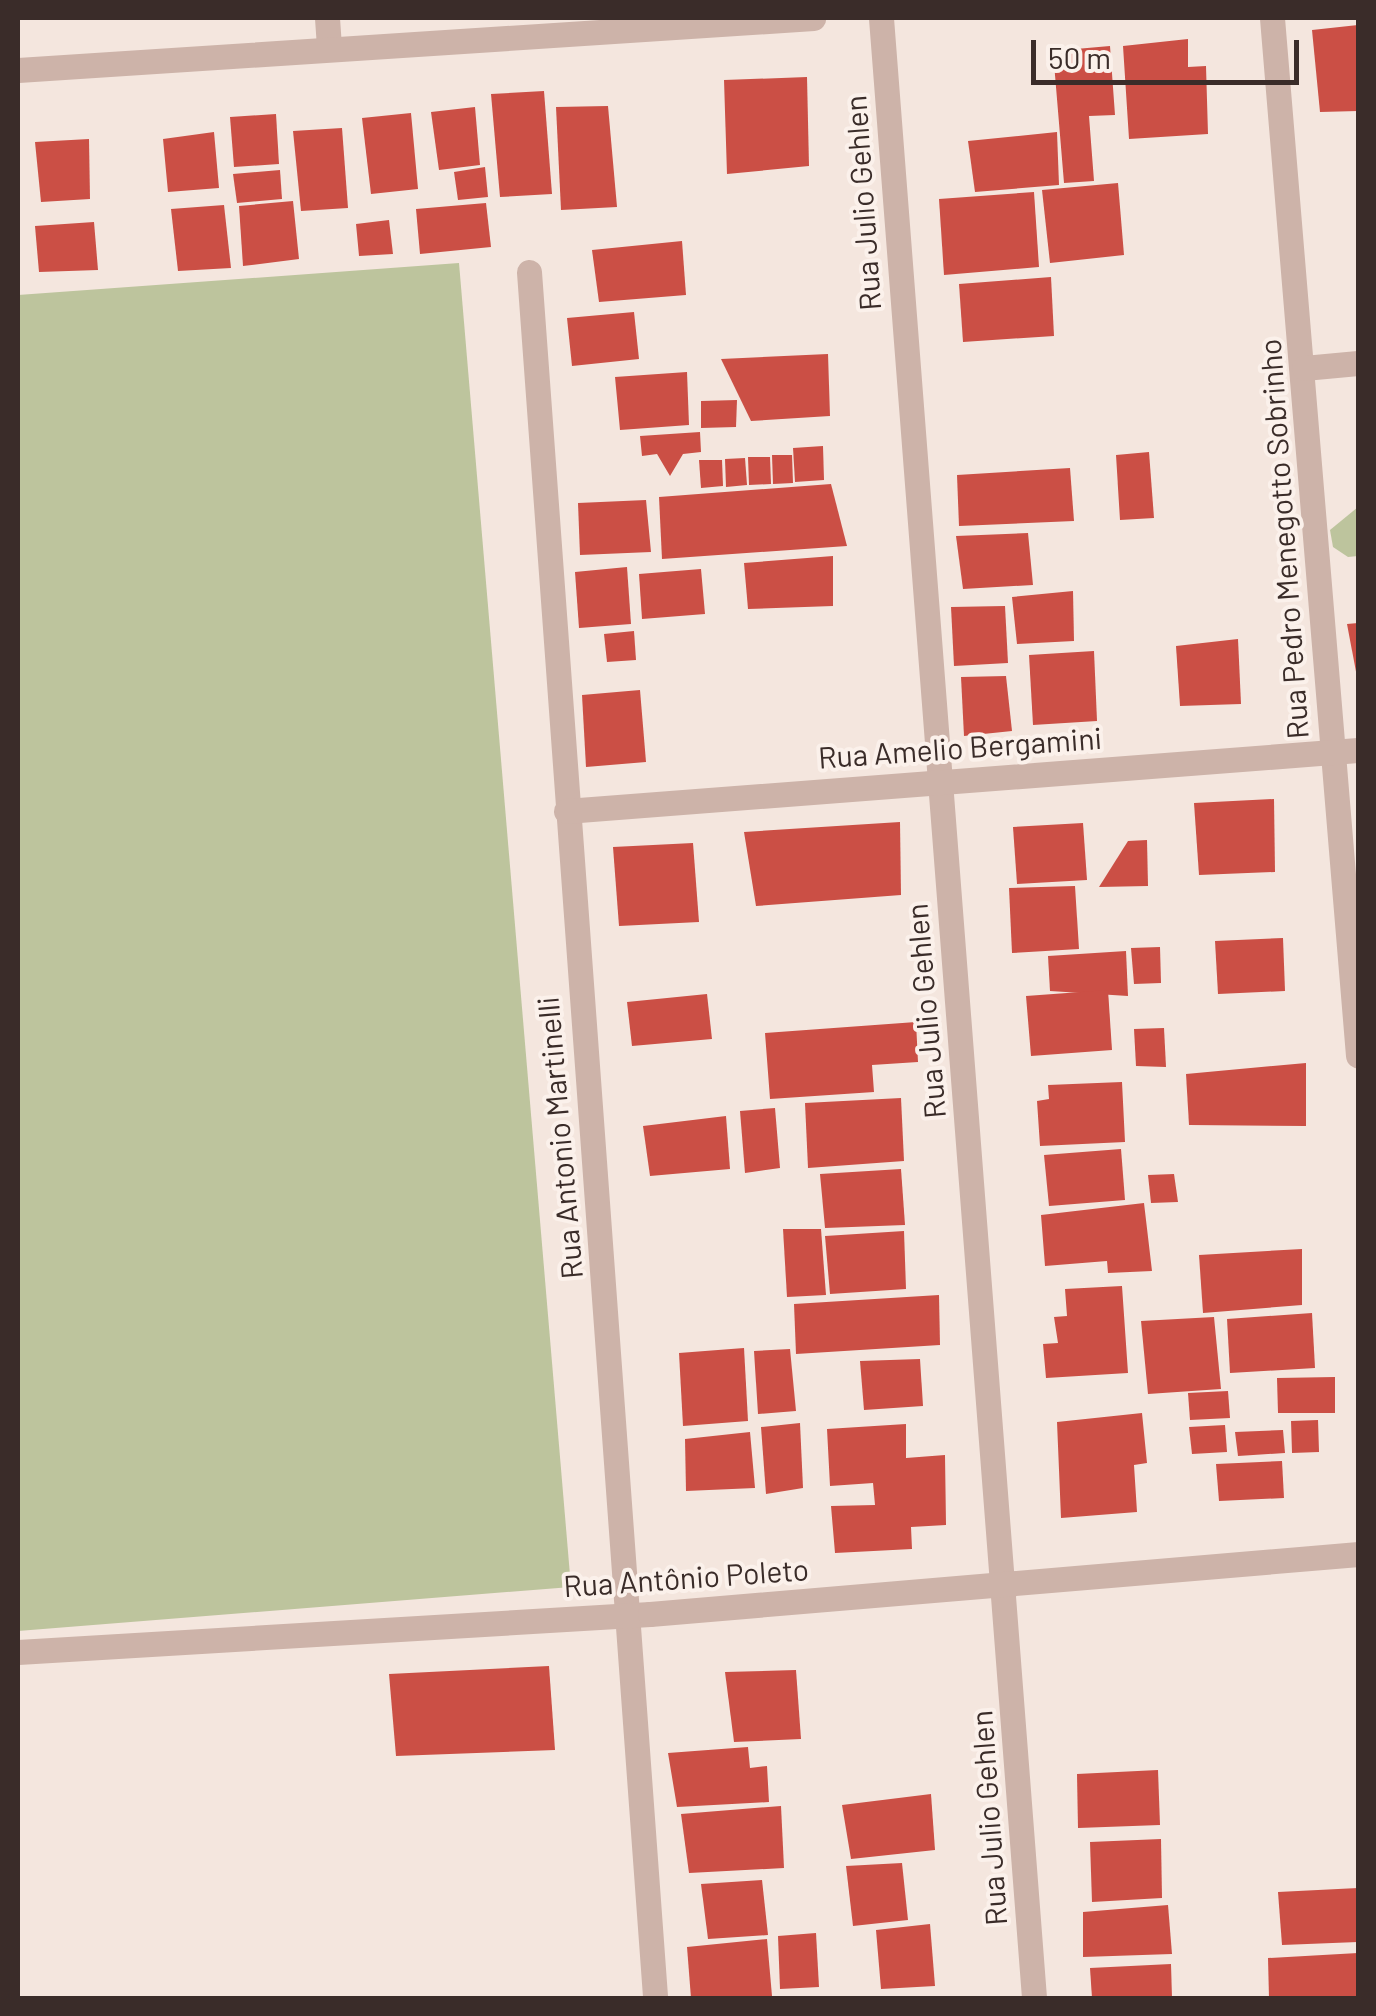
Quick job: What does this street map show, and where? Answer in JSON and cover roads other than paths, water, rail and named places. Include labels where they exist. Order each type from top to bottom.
[{"type":"street","points":[[327,18],[329,47]]},
{"type":"street","points":[[18,70],[813,18]]},
{"type":"street","name":"Rua Julio Gehlen","points":[[881,18],[1034,1998]]},
{"type":"street","name":"Rua Pedro Menegotto Sobrinho","points":[[1272,18],[1358,1055]]},
{"type":"street","name":"Rua Antonio Martinelli","points":[[529,272],[566,812],[632,1615],[655,1998]]},
{"type":"street","points":[[1304,368],[1358,363]]},
{"type":"street","name":"Rua Amelio Bergamini","points":[[566,812],[1358,750]]},
{"type":"street","name":"Rua Antônio Poleto","points":[[18,1652],[632,1615],[1358,1554]]}]
